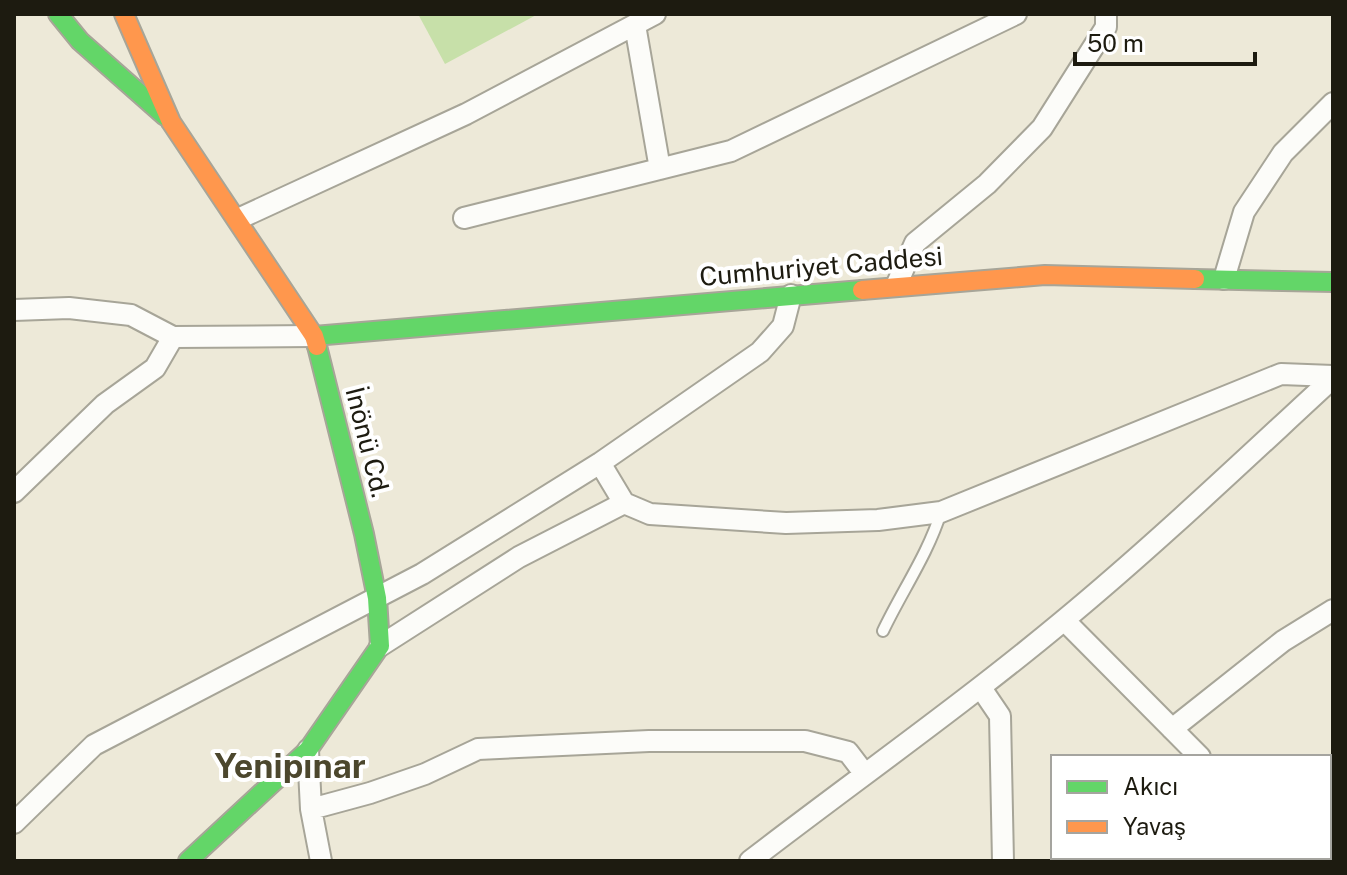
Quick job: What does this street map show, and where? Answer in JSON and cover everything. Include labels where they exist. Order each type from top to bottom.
[{"type":"street","points":[[58,14],[80,41],[171,122]]},
{"type":"street","name":"İnönü Cd.","points":[[124,14],[171,122],[314,336],[364,534],[377,598],[380,646]]},
{"type":"street","points":[[238,219],[466,114],[655,14]]},
{"type":"street","points":[[464,218],[731,151],[1016,14]]},
{"type":"street","points":[[896,286],[915,243],[987,184],[1042,128],[1106,27],[1106,14]]},
{"type":"street","points":[[635,25],[660,169]]},
{"type":"street","points":[[1224,279],[1244,212],[1283,153],[1333,103]]},
{"type":"street","name":"Cumhuriyet Caddesi","points":[[314,336],[1045,275],[1333,282]]},
{"type":"street","points":[[14,823],[94,745],[422,574],[600,463],[760,352],[783,326],[791,295]]},
{"type":"street","points":[[14,310],[69,308],[131,315],[173,337],[314,336]]},
{"type":"street","points":[[14,492],[105,404],[155,368],[173,337]]},
{"type":"street","points":[[600,463],[624,503],[650,514],[786,523],[878,520],[941,512],[1281,374],[1333,377]]},
{"type":"street","points":[[750,861],[981,688],[1064,620],[1333,377]]},
{"type":"street","points":[[188,861],[308,750],[380,646],[519,557],[624,503]]},
{"type":"street","points":[[1172,729],[1283,641],[1333,610]]},
{"type":"street","points":[[1064,620],[1198,755]]},
{"type":"street","points":[[981,688],[1000,716],[1003,861]]},
{"type":"street","points":[[311,809],[425,774],[478,749],[504,747],[649,741],[805,741],[848,752],[864,773]]},
{"type":"street","points":[[308,750],[311,809],[321,861]]},
{"type":"lane","points":[[883,631],[932,540],[941,512]]},
{"type":"green space","points":[[418,14],[538,14],[445,64]]},
{"type":"traffic: fast","points":[[58,14],[80,41],[165,116]]},
{"type":"traffic: fast","points":[[1195,279],[1333,282]]},
{"type":"traffic: fast","points":[[314,336],[862,290]]},
{"type":"traffic: fast","points":[[188,861],[308,750],[380,646],[377,598],[364,534],[317,346]]},
{"type":"traffic: slow","points":[[124,14],[171,122],[314,336],[317,346]]},
{"type":"traffic: slow","points":[[862,290],[1045,275],[1195,279]]},
{"type":"district","name":"Yenipınar","points":[[290,766]]}]
